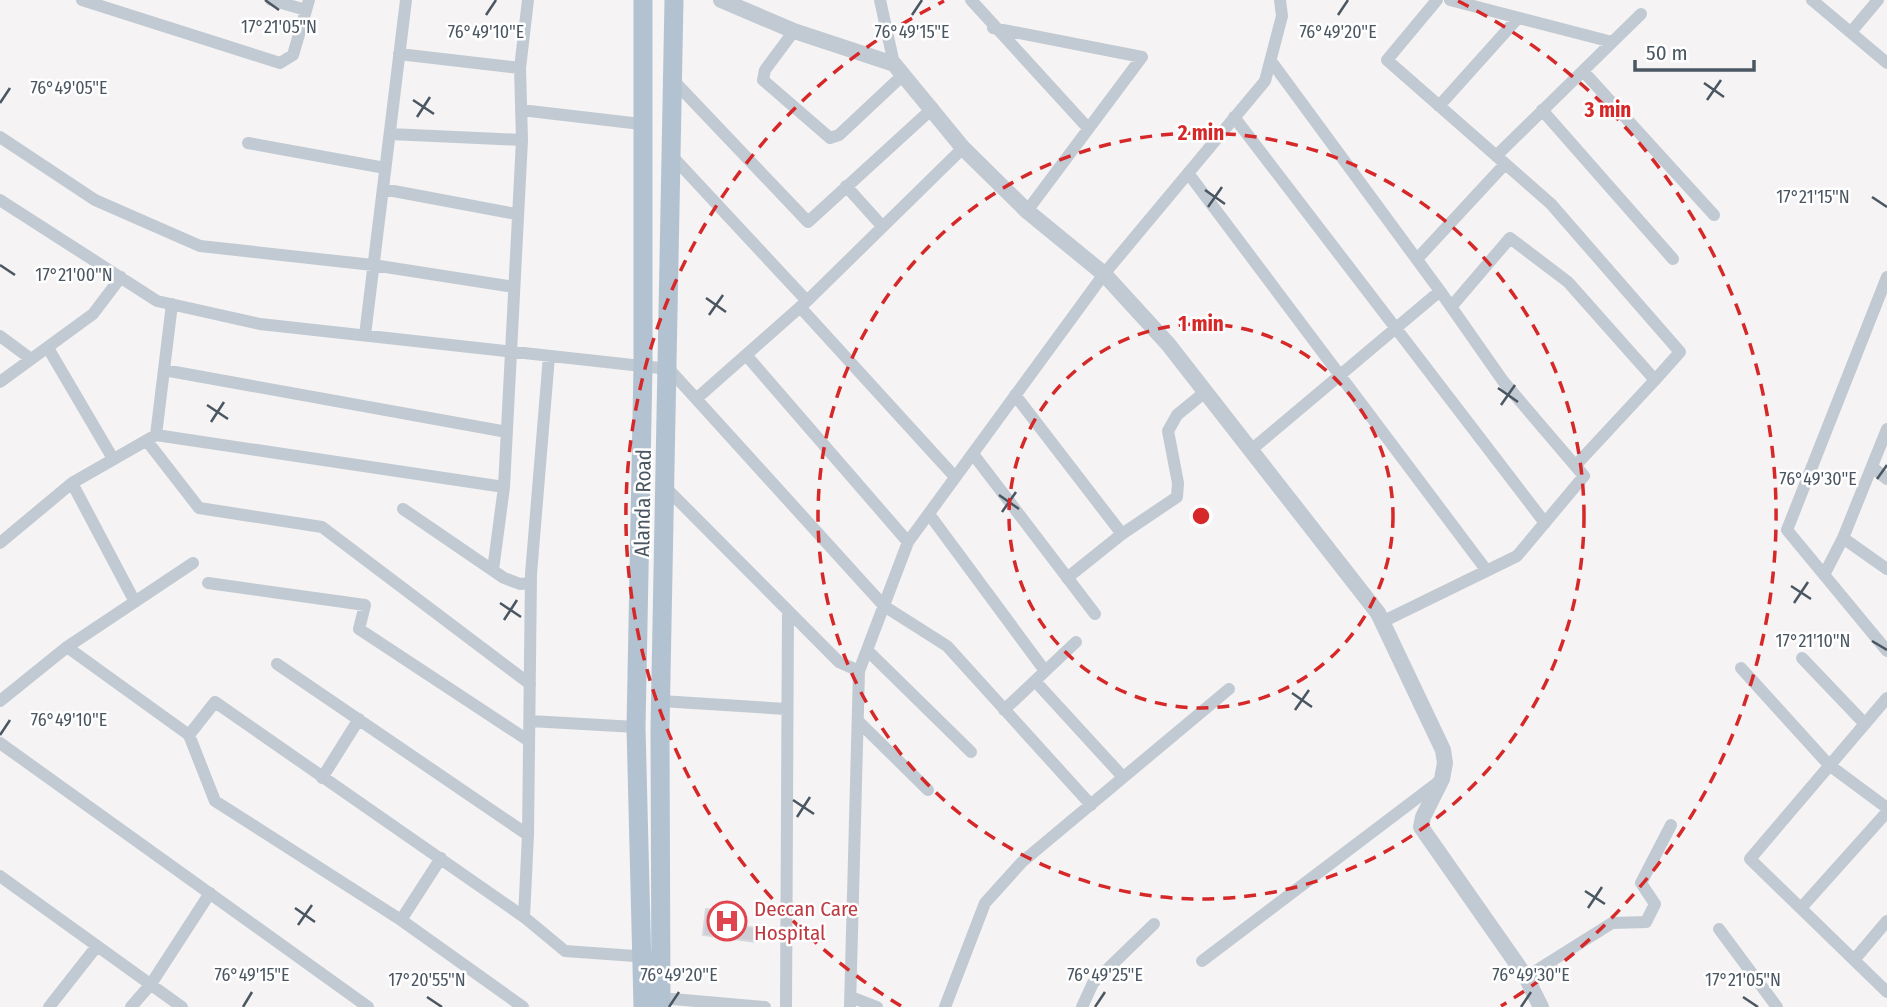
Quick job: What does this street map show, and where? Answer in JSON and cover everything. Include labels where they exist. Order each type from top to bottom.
[{"type":"main road","name":"Alanda Road","points":[[643,0],[643,366],[636,727],[651,957],[661,1002]]},
{"type":"main road","name":"Alanda Road","points":[[643,1007],[651,957],[661,701],[669,369],[672,156],[670,78],[674,0]]},
{"type":"street","points":[[82,0],[280,62],[293,55],[307,5],[271,0]]},
{"type":"street","points":[[365,335],[406,0]]},
{"type":"street","points":[[494,570],[504,487],[516,214],[522,140],[520,68],[528,0]]},
{"type":"street","points":[[722,0],[794,31],[899,70]]},
{"type":"street","points":[[880,0],[899,70],[933,108],[963,148],[1027,211],[1104,274],[1168,344],[1382,622],[1443,750],[1446,763],[1421,827],[1526,977],[1541,1007]]},
{"type":"street","points":[[971,0],[993,28],[1087,127]]},
{"type":"street","points":[[877,1007],[850,1002],[859,671],[908,542],[1104,274],[1265,81],[1282,16],[1280,0]]},
{"type":"street","points":[[1437,0],[1387,60],[1551,204],[1680,352],[1576,465]]},
{"type":"street","points":[[1450,0],[1612,42]]},
{"type":"street","points":[[1812,0],[1887,63]]},
{"type":"street","points":[[1851,33],[1878,0]]},
{"type":"street","points":[[1417,259],[1542,110],[1641,14]]},
{"type":"street","points":[[1439,106],[1518,18]]},
{"type":"street","points":[[993,28],[1142,57],[1087,127],[1027,211]]},
{"type":"street","points":[[794,31],[765,70],[763,80],[830,138],[839,135],[899,70]]},
{"type":"street","points":[[400,54],[520,68]]},
{"type":"street","points":[[1271,61],[1503,381],[1584,476],[1517,556],[1382,622]]},
{"type":"street","points":[[1583,71],[1714,215]]},
{"type":"street","points":[[670,78],[808,222],[933,108]]},
{"type":"street","points":[[521,110],[641,124]]},
{"type":"street","points":[[1542,110],[1673,259]]},
{"type":"street","points":[[1234,117],[1545,523]]},
{"type":"street","points":[[390,134],[522,140]]},
{"type":"street","points":[[0,137],[95,200],[200,246],[373,265],[514,287]]},
{"type":"street","points":[[248,144],[385,168]]},
{"type":"street","points":[[696,399],[804,304],[963,148]]},
{"type":"street","points":[[672,156],[955,477]]},
{"type":"street","points":[[1188,173],[1487,571]]},
{"type":"street","points":[[846,186],[882,226]]},
{"type":"street","points":[[383,189],[516,214]]},
{"type":"street","points":[[0,200],[157,301],[260,324],[669,369],[884,606],[947,646],[1091,805]]},
{"type":"street","points":[[1451,307],[1510,238],[1568,282],[1655,380]]},
{"type":"street","points":[[0,382],[93,314],[121,277]]},
{"type":"street","points":[[1887,277],[1787,530],[1887,651]]},
{"type":"street","points":[[1251,450],[1440,291]]},
{"type":"street","points":[[172,304],[164,370],[151,438],[198,508],[322,527],[530,684]]},
{"type":"street","points":[[0,335],[31,359]]},
{"type":"street","points":[[48,348],[112,457]]},
{"type":"street","points":[[746,355],[908,542]]},
{"type":"street","points":[[524,916],[530,741],[531,583],[549,356]]},
{"type":"street","points":[[164,370],[506,432]]},
{"type":"street","points":[[1068,578],[1122,534],[1177,497],[1179,491],[1168,431],[1177,415],[1205,392]]},
{"type":"street","points":[[1015,395],[1122,534]]},
{"type":"street","points":[[1824,575],[1843,538],[1887,429]]},
{"type":"street","points":[[0,543],[72,483],[112,457],[151,438],[504,487]]},
{"type":"street","points":[[973,454],[1095,614]]},
{"type":"street","points":[[1872,467],[1887,479]]},
{"type":"street","points":[[72,483],[135,602]]},
{"type":"street","points":[[667,489],[839,662],[859,671]]},
{"type":"street","points":[[403,509],[512,582],[531,583]]},
{"type":"street","points":[[929,514],[1040,676],[1124,777]]},
{"type":"street","points":[[1843,538],[1887,569]]},
{"type":"street","points":[[0,701],[67,647],[193,563]]},
{"type":"street","points":[[208,583],[365,605],[359,629],[530,741]]},
{"type":"street","points":[[786,1007],[788,611]]},
{"type":"street","points":[[1004,710],[1076,642]]},
{"type":"street","points":[[67,647],[189,735],[215,802],[401,920],[523,1007]]},
{"type":"street","points":[[867,650],[971,752]]},
{"type":"street","points":[[1802,658],[1865,724]]},
{"type":"street","points":[[278,664],[528,835]]},
{"type":"street","points":[[1741,668],[1829,765],[1887,810],[1801,908]]},
{"type":"street","points":[[945,1007],[985,903],[1022,862],[1228,690]]},
{"type":"street","points":[[1887,698],[1750,859],[1887,992]]},
{"type":"street","points":[[661,701],[786,709]]},
{"type":"street","points":[[189,735],[215,702],[524,916],[565,951],[651,957]]},
{"type":"street","points":[[322,778],[359,719]]},
{"type":"street","points":[[530,721],[636,727]]},
{"type":"street","points":[[858,721],[928,790]]},
{"type":"street","points":[[0,743],[368,1007]]},
{"type":"street","points":[[1202,961],[1442,779]]},
{"type":"street","points":[[1526,977],[1612,923],[1646,922],[1655,904],[1641,883],[1671,825]]},
{"type":"street","points":[[401,920],[441,858]]},
{"type":"street","points":[[3,884],[97,946],[182,1007]]},
{"type":"street","points":[[131,1007],[151,984],[209,893]]},
{"type":"street","points":[[1854,960],[1887,921]]},
{"type":"street","points":[[1082,1007],[1093,983],[1154,924]]},
{"type":"street","points":[[1719,929],[1777,1007]]},
{"type":"street","points":[[49,1007],[97,946]]},
{"type":"street","points":[[661,1002],[765,1007]]},
{"type":"building","points":[[706,909],[743,913],[742,926],[757,928],[755,942],[703,935]]},
{"type":"place","name":"Deccan Care Hospital","points":[[727,921]]}]
